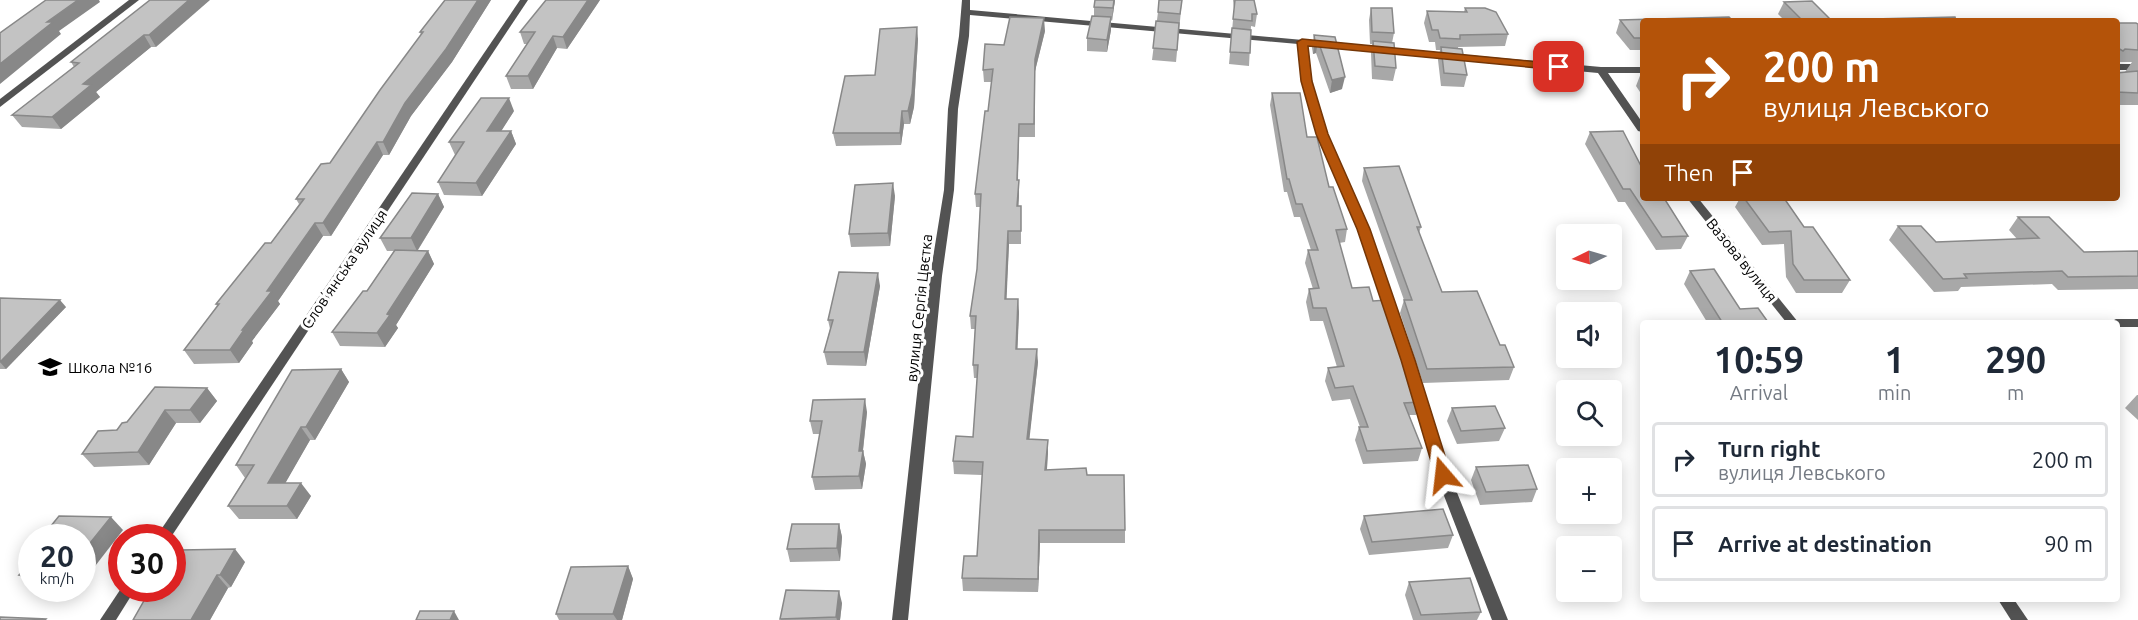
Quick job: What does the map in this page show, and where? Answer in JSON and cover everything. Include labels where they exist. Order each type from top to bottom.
[{"type":"street","points":[[0,104],[135,0]]},
{"type":"street","name":"Словʼянська вулиця","points":[[172,524],[524,0]]},
{"type":"street","points":[[966,6],[1302,42],[1601,70],[1640,70]]},
{"type":"street","name":"вулиця Сергія Цвєтка","points":[[900,620],[936,276],[949,190],[953,109],[966,6]]},
{"type":"street","points":[[1302,42],[1306,81],[1322,134],[1363,229],[1408,360],[1443,475],[1500,620]]},
{"type":"street","points":[[2120,67],[2138,67]]},
{"type":"street","points":[[1601,70],[1640,126]]},
{"type":"street","name":"Вазова вулиця","points":[[1694,201],[1790,320]]},
{"type":"street","points":[[2120,324],[2138,323]]},
{"type":"street","points":[[108,620],[120,602]]},
{"type":"street","points":[[2007,602],[2020,620]]},
{"type":"building","points":[[46,0],[78,0],[47,22],[53,22],[0,64],[0,33]]},
{"type":"building","points":[[150,0],[189,0],[149,35],[144,35],[83,84],[91,85],[52,117],[12,115],[79,63],[71,62]]},
{"type":"building","points":[[445,0],[478,0],[446,49],[405,103],[383,142],[377,142],[323,223],[315,223],[267,291],[272,291],[242,330],[244,330],[230,350],[184,350],[219,304],[216,304],[265,243],[271,243],[304,199],[296,199],[321,164],[330,163],[423,32],[420,32]]},
{"type":"building","points":[[546,0],[588,0],[563,37],[553,36],[528,76],[506,76],[535,32],[520,32]]},
{"type":"building","points":[[1095,0],[1114,0],[1113,8],[1094,7]]},
{"type":"building","points":[[1159,0],[1182,0],[1180,14],[1158,12]]},
{"type":"building","points":[[1235,0],[1254,0],[1257,14],[1252,14],[1252,21],[1233,19]]},
{"type":"building","points":[[1812,1],[1829,18],[1800,18],[1784,2]]},
{"type":"building","points":[[1371,8],[1392,8],[1394,33],[1372,32]]},
{"type":"building","points":[[1465,8],[1485,8],[1496,12],[1508,34],[1460,35],[1460,39],[1440,38],[1438,30],[1432,30],[1427,11],[1467,12]]},
{"type":"building","points":[[1092,16],[1111,17],[1107,40],[1087,38]]},
{"type":"building","points":[[1010,17],[1044,18],[1035,59],[1034,124],[1019,124],[1017,206],[1021,206],[1021,231],[1008,231],[1005,299],[1018,299],[1016,349],[1037,349],[1027,439],[1048,440],[1045,470],[1086,468],[1087,475],[1124,475],[1125,530],[1039,530],[1038,579],[962,578],[964,556],[977,556],[983,462],[953,461],[956,436],[973,437],[978,365],[973,365],[976,316],[970,316],[977,269],[981,194],[975,194],[985,111],[988,111],[993,69],[983,70],[985,44],[1004,45]]},
{"type":"building","points":[[1640,19],[1640,38],[1634,38],[1620,20]]},
{"type":"building","points":[[1156,21],[1179,23],[1177,50],[1153,48]]},
{"type":"building","points":[[2120,23],[2138,24],[2138,50],[2125,49],[2123,51],[2120,49]]},
{"type":"building","points":[[917,27],[912,94],[908,111],[902,111],[900,133],[833,133],[845,76],[875,75],[880,29]]},
{"type":"building","points":[[1232,28],[1251,30],[1250,53],[1230,52]]},
{"type":"building","points":[[1314,35],[1335,37],[1345,77],[1332,80]]},
{"type":"building","points":[[1373,41],[1394,43],[1396,68],[1375,66]]},
{"type":"building","points":[[1441,47],[1462,49],[1467,75],[1444,73]]},
{"type":"building","points":[[2138,71],[2138,93],[2120,92],[2120,73]]},
{"type":"building","points":[[1272,93],[1300,93],[1307,137],[1317,137],[1329,187],[1333,187],[1347,229],[1336,230],[1352,288],[1369,287],[1373,301],[1387,300],[1404,347],[1410,370],[1408,370],[1420,402],[1404,403],[1422,448],[1367,451],[1359,427],[1368,427],[1353,386],[1335,388],[1328,368],[1344,366],[1326,308],[1313,308],[1309,289],[1319,288],[1308,250],[1318,250],[1302,204],[1296,204],[1289,179],[1287,179]]},
{"type":"building","points":[[481,98],[509,98],[487,131],[511,131],[476,183],[438,182],[464,142],[449,142]]},
{"type":"building","points":[[1623,131],[1640,164],[1640,201],[1666,201],[1688,236],[1662,237],[1630,189],[1623,189],[1590,132]]},
{"type":"building","points":[[1399,166],[1421,227],[1417,227],[1442,292],[1477,291],[1500,345],[1505,345],[1514,367],[1427,369],[1404,300],[1412,300],[1364,168]]},
{"type":"building","points":[[893,183],[888,233],[849,234],[855,185]]},
{"type":"building","points":[[412,193],[438,194],[411,238],[380,238]]},
{"type":"building","points":[[1746,201],[1786,201],[1804,227],[1813,227],[1850,280],[1804,280],[1793,264],[1791,231],[1769,232]]},
{"type":"building","points":[[2018,217],[2049,217],[2084,252],[2138,251],[2138,276],[2068,277],[2062,271],[1964,274],[1967,278],[1943,279],[1898,226],[1921,226],[1936,242],[2039,238]]},
{"type":"building","points":[[395,250],[428,251],[377,333],[332,332],[363,291],[367,291]]},
{"type":"building","points":[[1714,269],[1740,309],[1758,308],[1767,320],[1721,320],[1690,271]]},
{"type":"building","points":[[839,272],[878,273],[864,352],[824,352],[833,320],[828,320]]},
{"type":"building","points":[[0,298],[60,300],[0,362]]},
{"type":"building","points":[[341,369],[306,427],[301,427],[268,483],[301,483],[287,506],[228,506],[254,465],[236,465],[292,370]]},
{"type":"building","points":[[155,387],[207,388],[190,410],[165,410],[138,452],[82,454],[98,431],[117,430],[122,423],[127,422]]},
{"type":"building","points":[[865,399],[859,451],[863,451],[859,476],[812,477],[822,421],[810,421],[813,400]]},
{"type":"building","points":[[1495,406],[1505,428],[1461,431],[1452,408]]},
{"type":"building","points":[[1528,465],[1537,489],[1486,492],[1476,467]]},
{"type":"building","points":[[1443,509],[1453,535],[1372,542],[1364,516]]},
{"type":"building","points":[[59,516],[111,517],[96,536],[96,524],[53,524]]},
{"type":"building","points":[[792,524],[839,524],[837,548],[787,549]]},
{"type":"building","points":[[235,549],[191,620],[133,620],[143,602],[186,602],[186,550]]},
{"type":"building","points":[[628,566],[613,614],[556,614],[571,567]]},
{"type":"building","points":[[1470,578],[1481,612],[1421,615],[1409,582]]},
{"type":"building","points":[[786,590],[839,591],[836,617],[780,619]]},
{"type":"building","points":[[420,611],[454,611],[450,620],[416,620]]},
{"type":"building","points":[[0,617],[46,619],[0,620]]},
{"type":"place","name":"Школа №16","points":[[50,367]]},
{"type":"route","points":[[1443,475],[1408,360],[1363,229],[1322,134],[1306,81],[1302,42],[1559,67]]}]
